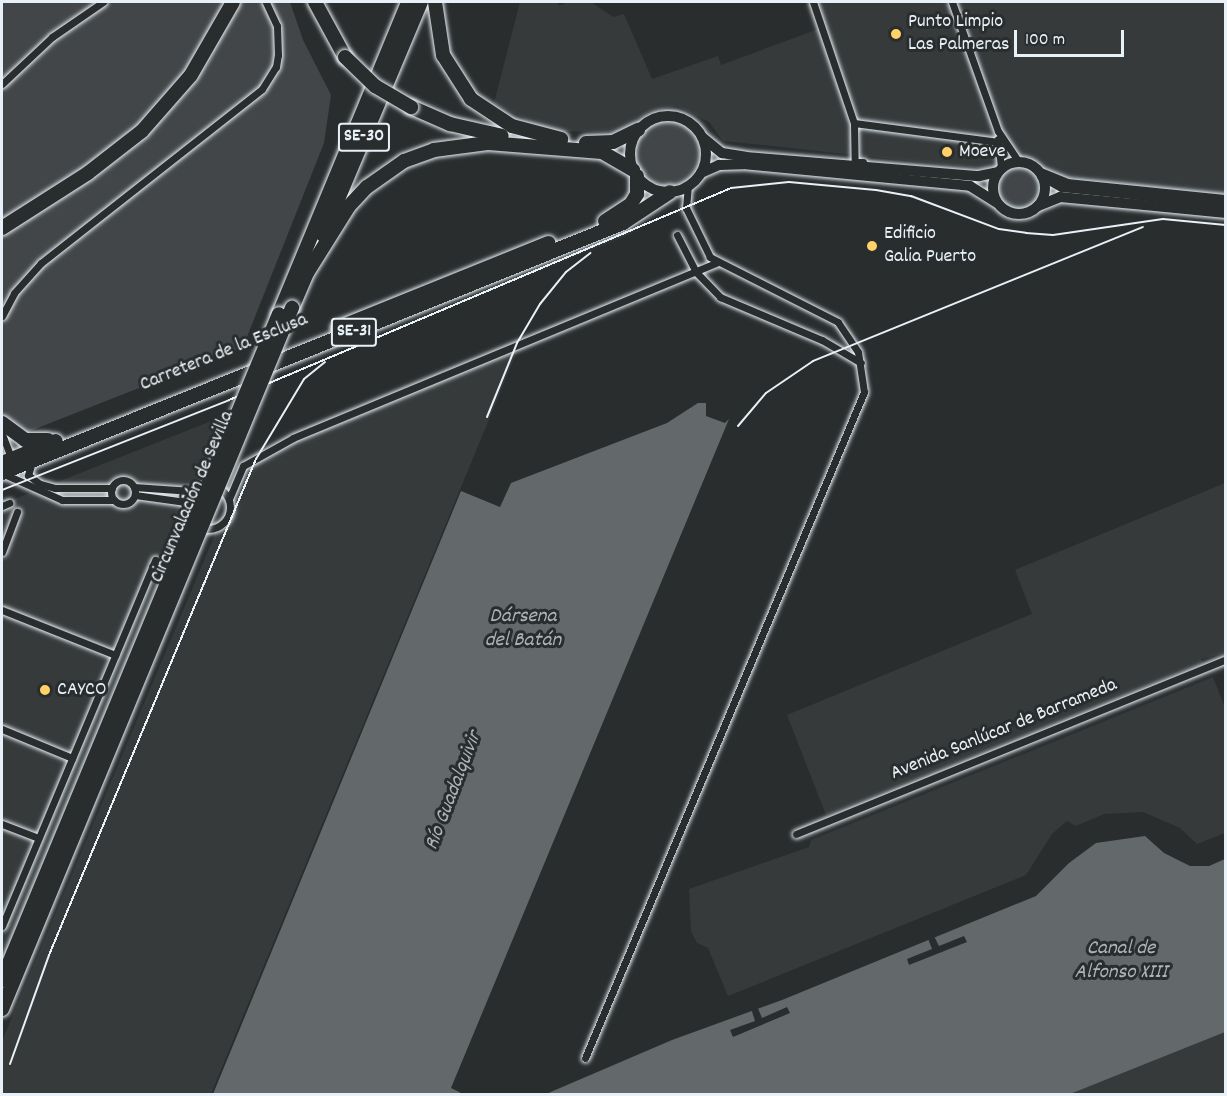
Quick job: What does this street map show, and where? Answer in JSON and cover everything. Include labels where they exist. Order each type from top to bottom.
[{"type":"highway","points":[[2,228],[88,172],[142,131],[191,75],[233,2]]},
{"type":"highway","points":[[315,2],[345,57],[375,86],[411,107],[450,124],[517,139],[594,144],[613,142],[638,130]]},
{"type":"highway","name":"Circunvalación de Sevilla","points":[[2,980],[286,311],[308,273],[421,2]]},
{"type":"highway","points":[[435,2],[443,55],[471,99],[512,126],[545,142]]},
{"type":"highway","name":"Circunvalación de Sevilla","points":[[2,1009],[286,311],[407,3]]},
{"type":"highway","points":[[308,273],[349,206],[385,172],[404,161],[434,150],[468,144],[545,142],[602,152],[635,173]]},
{"type":"highway","name":"Carretera de la Esclusa","points":[[14,464],[62,439],[617,217],[637,194],[635,173]]},
{"type":"highway","name":"Carretera de la Esclusa","points":[[14,464],[622,223],[670,192]]},
{"type":"highway","points":[[2,423],[24,440],[62,439]]},
{"type":"main road","points":[[702,137],[706,159],[700,173],[688,186],[670,192],[652,189],[635,173],[630,146],[638,130],[657,117],[672,116],[686,121],[722,153],[789,161],[979,176],[1019,162],[1062,187],[1226,204]]},
{"type":"main road","points":[[700,173],[719,165],[743,164],[970,186],[1018,214],[1060,197],[1226,213]]},
{"type":"main road","points":[[997,203],[993,190],[1000,170]]},
{"type":"main road","points":[[1038,206],[1045,192],[1040,173]]},
{"type":"street","points":[[2,84],[52,37],[103,2]]},
{"type":"street","points":[[2,316],[14,293],[42,263],[262,89],[276,67],[278,55],[277,26],[266,2]]},
{"type":"street","points":[[813,2],[854,123],[855,162]]},
{"type":"street","points":[[951,2],[998,131],[1019,162]]},
{"type":"street","points":[[854,123],[999,142]]},
{"type":"street","points":[[789,161],[855,162],[957,171],[1000,170],[998,131]]},
{"type":"street","points":[[1040,173],[1068,182],[1226,198]]},
{"type":"street","points":[[585,1058],[861,403],[865,381],[855,344],[829,314],[716,263],[704,250],[686,208],[688,186]]},
{"type":"street","points":[[677,235],[696,272],[720,297],[822,340],[861,363]]},
{"type":"street","points":[[192,491],[186,502],[188,517],[208,529],[226,519],[229,499],[243,466],[293,438],[716,263]]},
{"type":"street","points":[[2,434],[23,481],[62,500],[114,500],[127,503],[134,491]]},
{"type":"street","points":[[14,464],[23,481]]},
{"type":"street","points":[[14,464],[40,484],[55,488],[112,488],[122,480],[134,491],[186,502]]},
{"type":"street","points":[[134,491],[192,491],[209,484],[221,489],[229,499]]},
{"type":"street","points":[[112,488],[114,500]]},
{"type":"street","points":[[2,552],[18,512]]},
{"type":"street","points":[[2,927],[155,560]]},
{"type":"street","points":[[2,610],[115,655]]},
{"type":"street","name":"Avenida Sanlúcar de Barrameda","points":[[796,834],[1226,659]]},
{"type":"street","points":[[2,729],[72,759]]},
{"type":"street","points":[[2,824],[38,838]]},
{"type":"shaded area","points":[[2,2],[290,2],[303,40],[331,95],[324,143],[243,347],[2,442]]},
{"type":"shaded area","points":[[520,2],[557,2],[559,6],[568,2],[591,2],[613,17],[624,14],[652,79],[718,56],[721,65],[824,27],[815,2],[1225,2],[1225,194],[723,141],[709,122],[677,106],[650,111],[620,132],[549,131],[494,103]]},
{"type":"shaded area","points":[[668,120],[681,123],[691,130],[698,140],[701,153],[698,166],[691,176],[681,183],[668,186],[655,183],[645,176],[638,166],[635,153],[638,140],[645,130],[655,123]]},
{"type":"shaded area","points":[[1019,167],[1034,173],[1040,188],[1034,203],[1019,209],[1004,203],[998,188],[1004,173]]},
{"type":"shaded area","points":[[513,347],[518,349],[211,1094],[2,1094],[2,1041],[242,470],[292,442]]},
{"type":"shaded area","points":[[229,414],[2,961],[2,504]]},
{"type":"shaded area","points":[[1225,483],[1225,653],[1201,659],[1203,663],[826,815],[787,715],[1032,614],[1015,570]]},
{"type":"shaded area","points":[[1213,677],[1225,708],[1225,833],[1197,844],[1180,828],[1143,812],[1104,814],[1076,826],[1067,821],[1052,834],[1026,875],[728,996],[708,948],[697,943],[691,931],[689,889],[809,847],[811,840]]},
{"type":"shaded area","points":[[1225,1031],[1225,1094],[1069,1094]]},
{"type":"water","name":"Dársena del Batán","points":[[698,403],[706,403],[706,416],[725,423],[729,419],[451,1088],[463,1094],[213,1094],[461,491],[500,507],[511,483],[667,423]]},
{"type":"water","name":"Canal de Alfonso XIII","points":[[1145,836],[1164,853],[1190,866],[1209,866],[1225,859],[1225,1032],[1070,1094],[546,1094],[672,1040],[782,1000],[1036,896],[1069,863],[1096,843]]},
{"type":"pier","points":[[933,934],[939,946],[964,936],[967,942],[909,965],[907,959],[932,949],[927,936]]},
{"type":"pier","points":[[757,1006],[762,1018],[787,1007],[790,1013],[733,1037],[730,1030],[755,1021],[751,1008]]},
{"type":"railway","points":[[2,490],[229,400],[731,188],[789,182],[876,190],[911,196],[999,229],[1026,233],[1053,235],[1163,219],[1226,225]]},
{"type":"railway","points":[[738,426],[766,393],[813,361],[1143,227]]},
{"type":"railway","points":[[487,417],[517,343],[540,304],[566,272],[590,253]]},
{"type":"railway","points":[[10,1064],[49,955],[256,459],[304,379],[325,362]]},
{"type":"place","name":"Punto Limpio Las Palmeras","points":[[896,34]]},
{"type":"place","name":"Moeve","points":[[947,152]]},
{"type":"place","name":"Edificio Galia Puerto","points":[[872,246]]},
{"type":"place","name":"CAYCO","points":[[45,690]]},
{"type":"water label","name":"Río Guadalquivir","points":[[454,791]]}]
